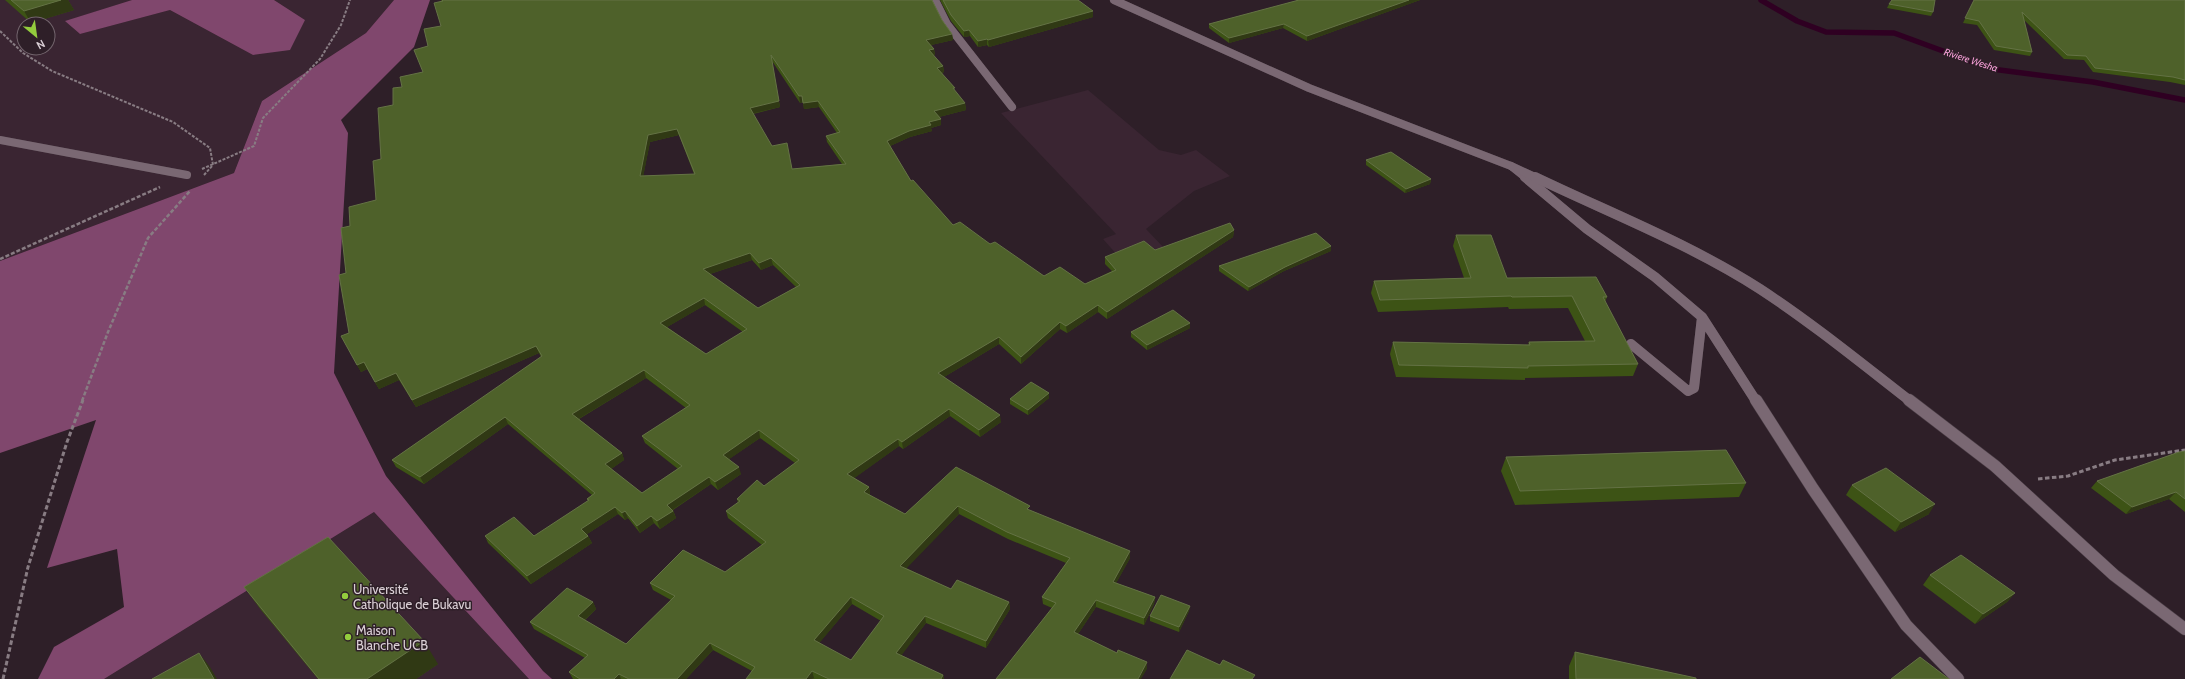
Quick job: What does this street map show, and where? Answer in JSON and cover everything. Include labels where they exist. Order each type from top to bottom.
[{"type":"street","points":[[935,0],[948,24],[1012,107]]},
{"type":"street","points":[[1114,0],[1309,88],[1511,166],[1688,249],[1759,289],[1819,331],[1996,466],[2114,575],[2185,629]]},
{"type":"street","points":[[0,140],[187,175]]},
{"type":"street","points":[[1511,166],[1587,229],[1655,277],[1702,317],[1813,489],[1906,624],[1958,679]]},
{"type":"street","points":[[1631,344],[1688,392],[1694,388],[1702,317]]},
{"type":"path","points":[[0,259],[187,175],[244,152],[254,146],[263,118],[320,59],[341,25],[350,0]]},
{"type":"path","points":[[0,31],[24,54],[52,71],[79,81],[173,122],[210,148],[213,165]]},
{"type":"path","points":[[199,180],[213,165]]},
{"type":"path","points":[[3,679],[31,560],[67,442],[108,332],[148,238],[194,186]]},
{"type":"path","points":[[2032,479],[2068,476],[2115,460],[2185,450]]},
{"type":"path","points":[[2178,451],[2185,456]]},
{"type":"shaded area","points":[[0,0],[132,0],[66,21],[80,34],[170,10],[253,55],[305,20],[274,0],[394,0],[366,33],[262,101],[234,173],[0,261]]},
{"type":"shaded area","points":[[132,0],[274,0],[305,20],[290,50],[253,55],[170,10],[80,34],[65,21]]},
{"type":"shaded area","points":[[394,0],[430,0],[414,47],[341,120],[348,133],[334,373],[386,476],[543,671],[552,679],[529,679],[374,512],[104,679],[38,679],[54,647],[124,607],[117,549],[47,568],[96,420],[0,453],[0,261],[234,173],[262,101],[366,33]]},
{"type":"shaded area","points":[[1088,90],[1159,150],[1181,155],[1196,150],[1230,176],[1194,191],[1146,229],[1166,250],[1127,266],[1103,239],[1116,234],[1001,113]]},
{"type":"shaded area","name":"Université Catholique de Bukavu","points":[[374,512],[529,679],[104,679]]},
{"type":"building","points":[[11,0],[61,0],[24,11]]},
{"type":"building","points":[[442,0],[932,0],[942,20],[952,34],[926,40],[934,49],[929,50],[943,66],[937,68],[955,88],[953,88],[965,103],[934,111],[941,119],[929,122],[931,125],[909,131],[887,141],[911,181],[913,180],[953,225],[960,222],[990,244],[995,242],[1044,276],[1060,267],[1085,284],[1116,270],[1105,257],[1144,241],[1155,250],[1230,223],[1234,230],[1107,312],[1098,305],[1066,326],[1060,322],[1021,357],[999,337],[938,373],[1000,415],[979,430],[949,409],[902,442],[898,439],[847,474],[869,487],[864,492],[905,514],[956,467],[1030,506],[1027,509],[1130,551],[1113,582],[1155,597],[1144,618],[1096,600],[1074,632],[1117,653],[1118,650],[1147,662],[1138,679],[996,679],[1056,603],[1042,597],[1070,558],[1007,532],[958,506],[900,566],[951,589],[957,580],[1009,602],[986,641],[925,616],[896,653],[943,675],[941,679],[829,679],[812,671],[806,679],[746,679],[755,667],[710,643],[677,679],[629,679],[619,674],[614,679],[580,679],[569,672],[588,655],[530,622],[567,588],[593,602],[578,616],[626,644],[675,596],[650,583],[683,550],[725,572],[766,542],[726,511],[740,501],[737,499],[757,480],[764,486],[799,460],[759,430],[723,455],[739,467],[715,482],[709,477],[667,505],[673,511],[657,521],[651,516],[637,526],[625,511],[622,513],[615,507],[581,529],[588,536],[527,576],[485,536],[514,517],[534,536],[589,500],[587,499],[595,493],[505,417],[420,477],[392,460],[542,356],[536,346],[412,400],[396,373],[375,382],[364,362],[357,365],[341,336],[349,333],[339,275],[346,273],[341,228],[350,226],[349,207],[376,200],[373,161],[381,159],[378,108],[393,105],[393,88],[402,87],[400,77],[423,72],[414,50],[428,46],[424,29],[441,26],[434,3],[443,1]],"holes":[[[771,55],[799,96],[802,96],[803,103],[818,101],[840,132],[826,136],[846,164],[792,169],[787,143],[772,146],[750,108],[779,101]],[[677,129],[695,174],[640,176],[648,135]],[[750,253],[759,263],[771,258],[800,285],[758,308],[703,269]],[[704,298],[747,329],[706,354],[660,323]],[[644,370],[690,405],[642,436],[682,466],[642,493],[605,464],[622,453],[572,414]],[[851,597],[884,616],[851,660],[814,640]]]},
{"type":"building","points":[[943,0],[1078,0],[1093,11],[988,40],[978,41],[969,30],[964,31],[951,15]]},
{"type":"building","points":[[1299,0],[1409,0],[1307,36],[1284,24],[1229,38],[1209,24]]},
{"type":"building","points":[[1892,0],[1935,0],[1933,12],[1889,4]]},
{"type":"building","points":[[1974,0],[2185,0],[2185,80],[2173,77],[2095,68],[2086,56],[2067,55],[2022,12],[2032,52],[1996,46],[1979,21],[1965,18]]},
{"type":"building","points":[[1391,152],[1431,179],[1406,189],[1366,160]]},
{"type":"building","points":[[1316,233],[1331,246],[1285,267],[1249,287],[1219,266]]},
{"type":"building","points":[[1456,235],[1491,235],[1507,278],[1596,277],[1607,297],[1603,297],[1638,364],[1528,366],[1528,368],[1399,365],[1393,342],[1530,345],[1529,342],[1595,341],[1572,296],[1511,296],[1380,300],[1374,281],[1471,278]]},
{"type":"building","points":[[1173,310],[1190,323],[1147,345],[1131,332]]},
{"type":"building","points":[[1031,382],[1049,393],[1028,410],[1010,399]]},
{"type":"building","points":[[1726,450],[1746,483],[1520,491],[1506,457]]},
{"type":"building","points":[[2185,451],[2185,499],[2176,492],[2132,507],[2097,481],[2179,452]]},
{"type":"building","points":[[1886,468],[1935,504],[1901,522],[1852,485]]},
{"type":"building","name":"Maison Blanche UCB","points":[[328,537],[424,641],[367,679],[319,679],[244,587]]},
{"type":"building","points":[[1961,555],[2015,593],[1983,614],[1930,575]]},
{"type":"building","points":[[1161,595],[1190,606],[1179,627],[1150,616]]},
{"type":"building","points":[[1187,650],[1220,665],[1223,660],[1255,675],[1252,679],[1170,679]]},
{"type":"building","points":[[1575,652],[1696,678],[1696,679],[1576,679]]},
{"type":"building","points":[[199,653],[214,679],[152,679]]},
{"type":"building","points":[[1920,657],[1949,679],[1891,679]]},
{"type":"waterway","name":"Riviere Wesha","points":[[1761,0],[1797,21],[1826,32],[1894,33],[1992,69],[2093,82],[2185,100]]},
{"type":"place","name":"Université Catholique de Bukavu","points":[[345,596]]},
{"type":"place","name":"Maison Blanche UCB","points":[[348,637]]}]
